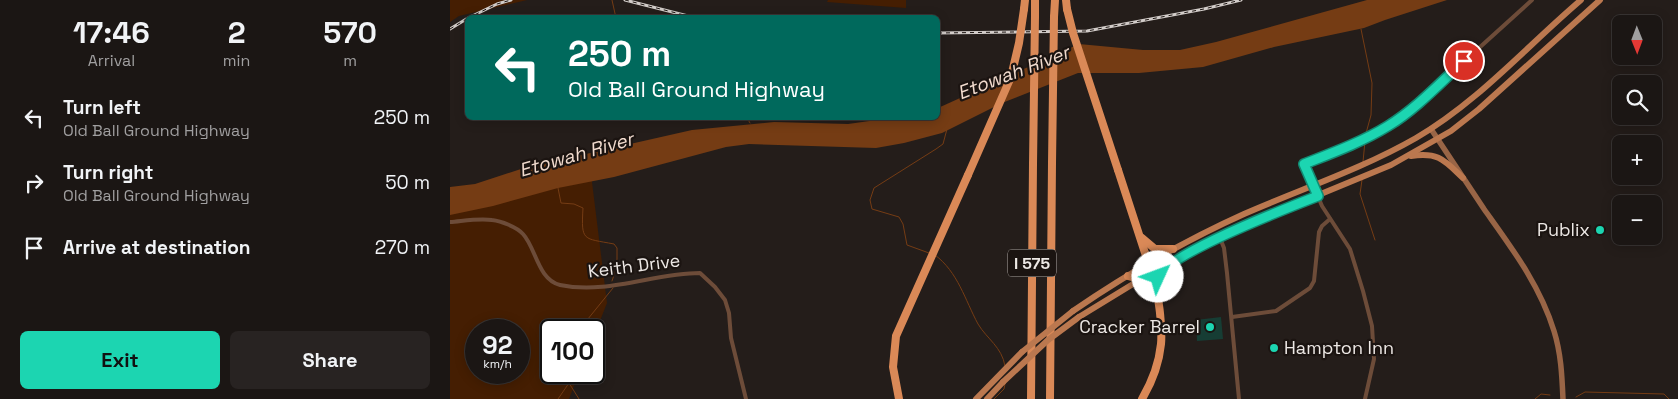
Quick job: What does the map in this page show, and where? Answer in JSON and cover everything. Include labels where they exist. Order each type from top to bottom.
[{"type":"highway","points":[[899,399],[893,377],[893,347],[900,324],[1011,77],[1019,44],[1025,0]]},
{"type":"highway","name":"I 575","points":[[1031,399],[1035,0]]},
{"type":"highway","name":"I 575","points":[[1050,399],[1055,0]]},
{"type":"highway","points":[[1066,0],[1073,33],[1141,237],[1147,264],[1141,279]]},
{"type":"highway","points":[[1141,237],[1148,245],[1155,249],[1173,249]]},
{"type":"highway","points":[[1142,399],[1152,380],[1160,349],[1161,320],[1156,292],[1158,277],[1169,264]]},
{"type":"highway","points":[[1128,276],[1149,283],[1156,292]]},
{"type":"main road","points":[[976,399],[1003,370],[1043,334],[1073,311],[1147,264],[1173,249],[1245,214],[1369,162],[1431,128],[1471,98],[1581,0]]},
{"type":"main road","points":[[987,399],[1048,340],[1079,317],[1141,279],[1220,238],[1408,157],[1438,139],[1479,109],[1600,0]]},
{"type":"main road","points":[[1431,128],[1463,178],[1515,252],[1545,306],[1558,346],[1563,399]]},
{"type":"main road","points":[[1408,157],[1426,154],[1443,158],[1463,178]]},
{"type":"street","points":[[1365,399],[1374,358],[1372,326],[1353,256],[1330,219],[1304,164],[1365,139],[1389,125],[1436,88],[1532,0]]},
{"type":"street","points":[[1232,317],[1276,311],[1310,288],[1314,280],[1316,244],[1321,228],[1330,219]]},
{"type":"street","name":"Keith Drive","points":[[450,222],[491,220],[522,232],[547,277],[558,285],[591,286],[621,284],[676,273],[700,274],[716,287],[725,300],[729,313],[731,338],[746,399]]},
{"type":"street","points":[[1220,238],[1224,248],[1239,399]]},
{"type":"shaded area","points":[[450,0],[527,0],[459,16],[450,22]]},
{"type":"shaded area","points":[[828,0],[906,0],[906,8],[827,2]]},
{"type":"shaded area","name":"Etowah River","points":[[1367,0],[1447,0],[1364,28],[1274,47],[1203,67],[1139,73],[1078,73],[1002,103],[942,133],[904,143],[876,148],[749,144],[726,147],[614,177],[558,188],[493,206],[450,215],[450,187],[475,184],[524,168],[692,130],[774,122],[848,124],[877,120],[940,120],[940,107],[1079,44],[1143,50],[1180,50],[1216,42]]},
{"type":"shaded area","points":[[591,174],[607,303],[601,319],[540,319],[540,384],[575,384],[569,399],[450,399],[450,200]]},
{"type":"building","name":"Cracker Barrel","points":[[1221,317],[1223,339],[1197,341],[1196,320]]},
{"type":"waterway","points":[[612,0],[615,15]]},
{"type":"waterway","points":[[1361,29],[1372,83],[1371,115],[1365,137]]},
{"type":"waterway","points":[[929,253],[907,245],[903,224],[899,217],[872,209],[870,200],[874,188],[943,144],[947,129]]},
{"type":"waterway","points":[[1363,162],[1365,141]]},
{"type":"waterway","points":[[1362,180],[1360,194],[1375,240]]},
{"type":"waterway","points":[[558,188],[561,203],[574,204],[583,208],[583,227],[586,237],[614,244],[617,248],[617,266],[612,281]]},
{"type":"waterway","points":[[935,255],[950,270],[978,324],[998,348],[1005,366]]},
{"type":"waterway","points":[[588,319],[613,288]]},
{"type":"waterway","points":[[558,399],[568,384]]},
{"type":"waterway","points":[[570,384],[579,399]]},
{"type":"waterway","points":[[994,399],[1004,389],[1005,384]]},
{"type":"waterway","points":[[1576,397],[1585,392],[1664,394],[1669,399]]},
{"type":"waterway","points":[[1535,399],[1541,394],[1550,395]]},
{"type":"railway","points":[[474,15],[497,4],[511,0]]},
{"type":"railway","points":[[625,0],[684,15]]},
{"type":"railway","points":[[940,33],[1087,31],[1204,9],[1241,0]]},
{"type":"railway","points":[[450,29],[465,20]]},
{"type":"place","name":"Publix","points":[[1600,230]]},
{"type":"place","name":"Cracker Barrel","points":[[1210,327]]},
{"type":"place","name":"Hampton Inn","points":[[1274,348]]},
{"type":"route","points":[[1158,277],[1169,264],[1209,243],[1318,196],[1304,164],[1365,139],[1389,125],[1416,105],[1464,61]]}]
